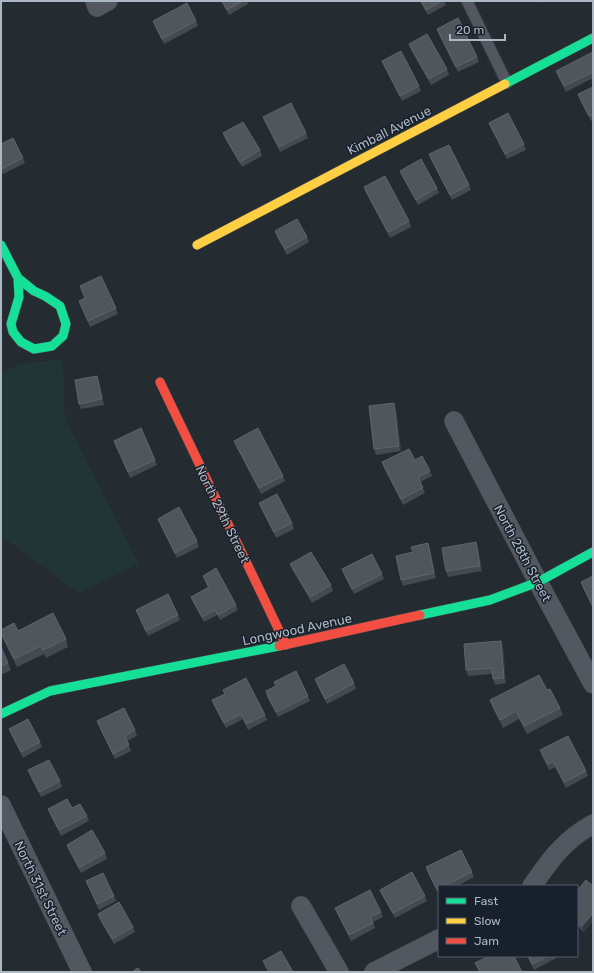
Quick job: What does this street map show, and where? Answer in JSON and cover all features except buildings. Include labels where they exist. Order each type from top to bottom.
[{"type":"street","name":"Kimball Avenue","points":[[197,244],[593,38]]},
{"type":"street","points":[[1,245],[18,278],[34,291],[60,306],[66,324],[63,336],[52,346],[34,349],[21,342],[13,332],[11,324],[19,297],[18,278]]},
{"type":"street","name":"North 29th Street","points":[[160,382],[286,645]]},
{"type":"street","name":"North 28th Street","points":[[454,421],[593,684]]},
{"type":"street","name":"Longwood Avenue","points":[[1,714],[50,691],[286,645],[490,600],[538,582],[593,552]]},
{"type":"street","name":"North 31st Street","points":[[1,805],[82,972]]},
{"type":"street","points":[[533,885],[564,844],[593,824]]},
{"type":"street","points":[[302,906],[339,972]]},
{"type":"street","points":[[374,972],[438,940]]},
{"type":"lane","points":[[467,1],[507,83]]},
{"type":"green space","points":[[63,359],[65,419],[139,564],[78,593],[8,541],[1,539],[1,374],[19,364]]},
{"type":"traffic: fast","points":[[505,84],[593,38]]},
{"type":"traffic: fast","points":[[1,245],[18,278],[34,291],[60,306],[66,324],[63,336],[52,346],[34,349],[21,342],[13,332],[11,324],[19,297],[18,278]]},
{"type":"traffic: fast","points":[[420,615],[490,600],[538,582],[593,552]]},
{"type":"traffic: fast","points":[[1,714],[50,691],[279,646]]},
{"type":"traffic: slow","points":[[197,245],[505,84]]},
{"type":"traffic: jam","points":[[160,382],[286,645]]},
{"type":"traffic: jam","points":[[279,646],[420,615]]}]
